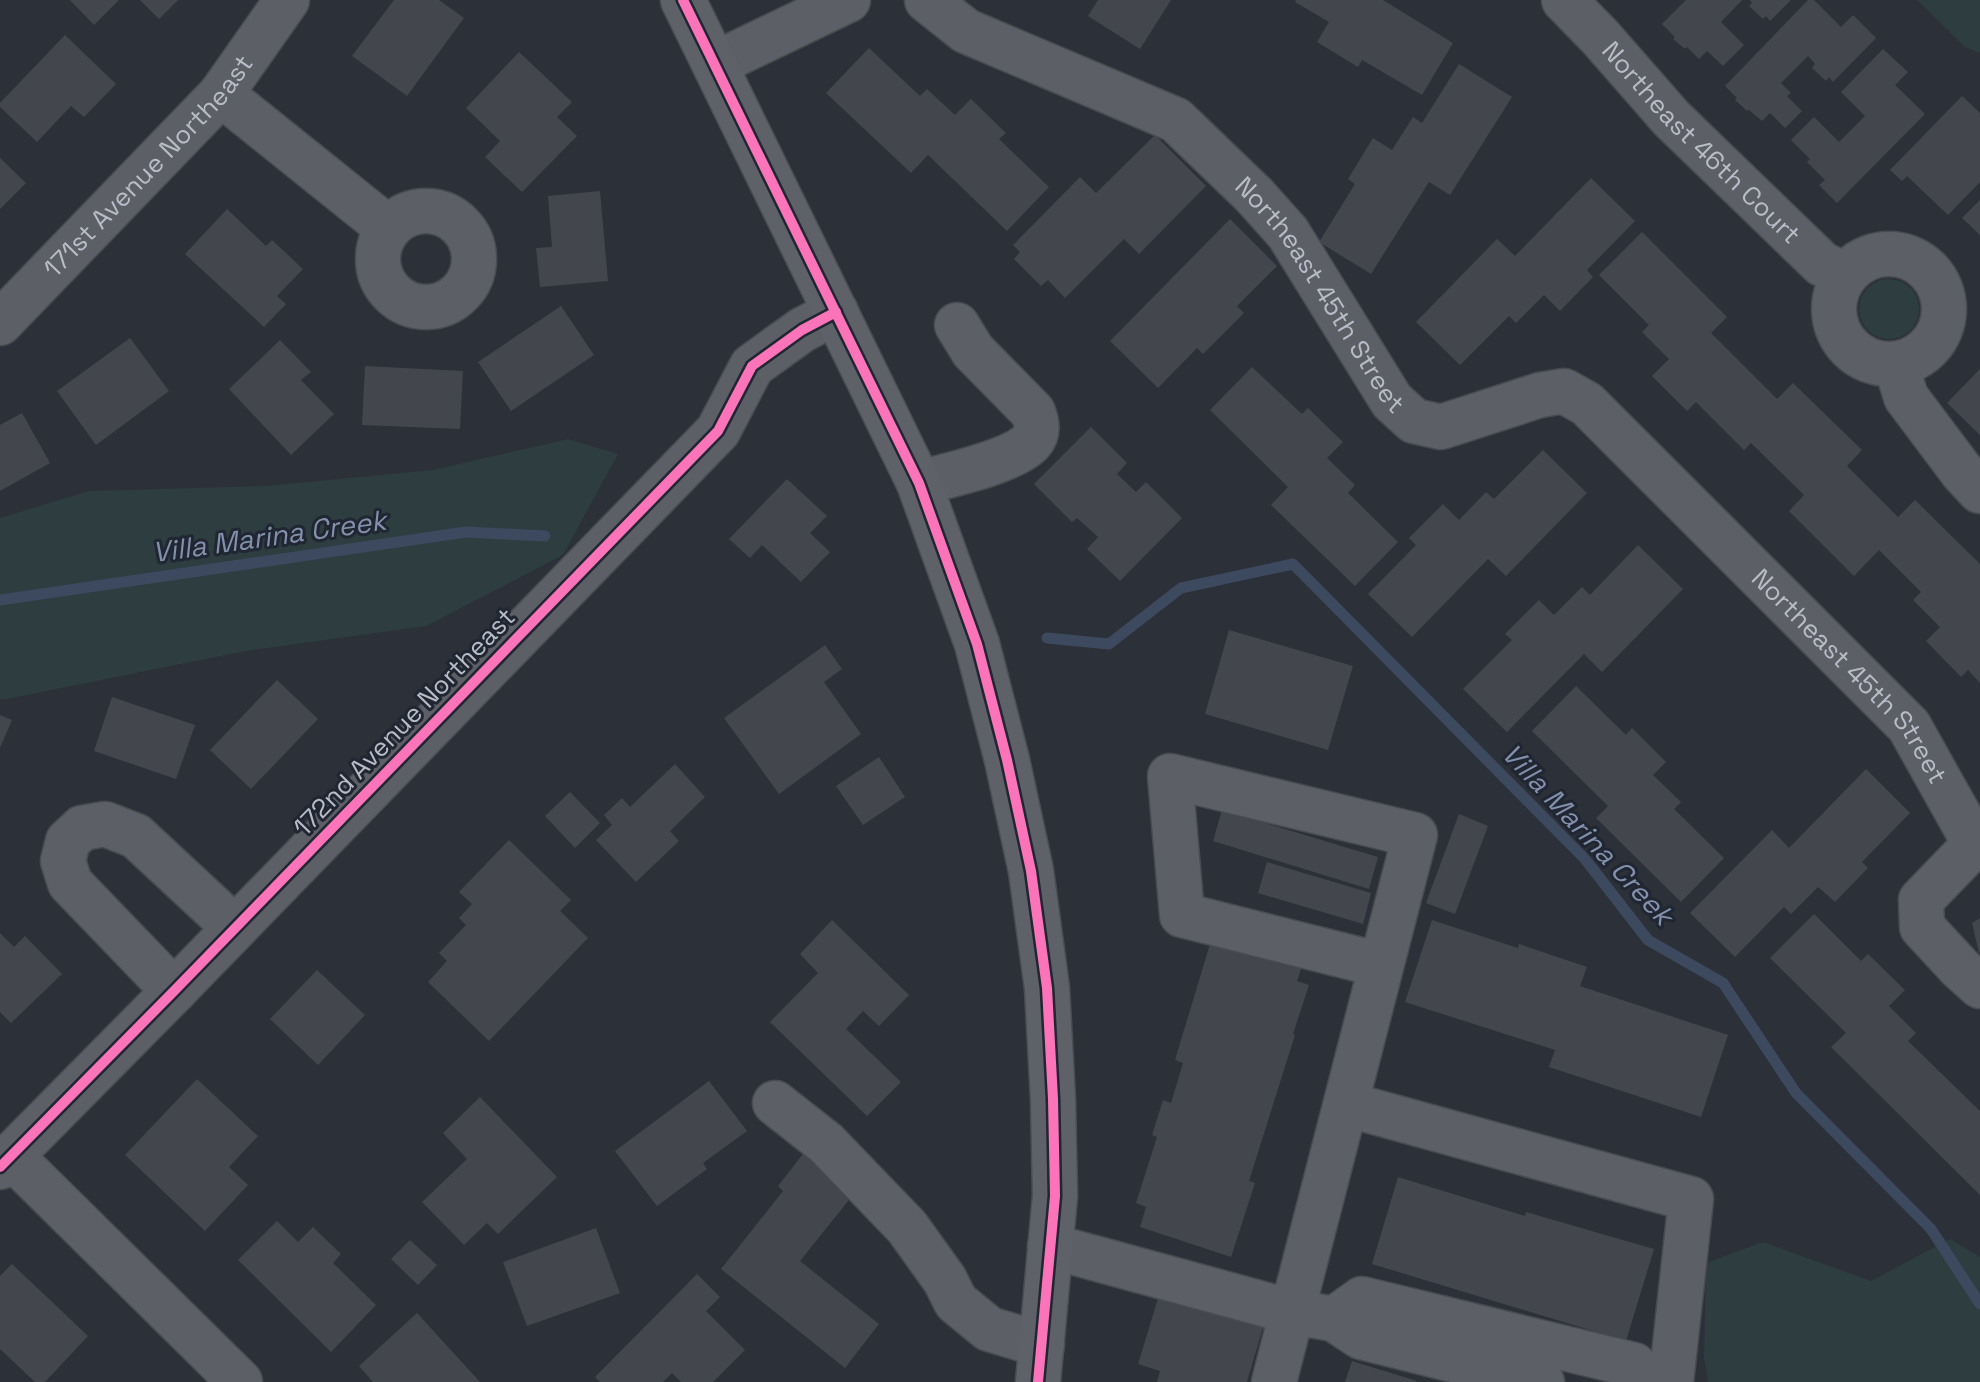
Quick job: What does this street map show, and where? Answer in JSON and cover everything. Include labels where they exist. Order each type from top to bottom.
[{"type":"main road","points":[[683,0],[919,483],[977,644],[1031,871],[1047,988],[1055,1196],[1040,1364]]},
{"type":"street","name":"171st Avenue Northeast","points":[[0,323],[221,94],[287,0]]},
{"type":"street","points":[[715,64],[848,0]]},
{"type":"street","name":"Northeast 45th Street","points":[[927,0],[966,31],[1176,120],[1254,195],[1288,233],[1392,401],[1414,421],[1441,427],[1540,395],[1564,391],[1587,404],[1909,726],[1978,846]]},
{"type":"street","name":"Northeast 46th Court","points":[[1564,0],[1682,128],[1822,264],[1845,275]]},
{"type":"street","points":[[221,94],[388,228]]},
{"type":"street","points":[[1892,253],[1910,257],[1926,266],[1944,297],[1945,316],[1940,333],[1929,348],[1914,359],[1896,364],[1877,363],[1861,356],[1847,344],[1837,328],[1834,310],[1836,292],[1845,275],[1857,263],[1874,255],[1892,253]]},
{"type":"street","name":"172nd Avenue Northeast","points":[[6,1161],[718,431],[752,366],[802,330],[836,312]]},
{"type":"street","points":[[919,483],[980,467],[1018,450],[1033,440],[1038,425],[1033,412],[973,351],[957,325]]},
{"type":"street","points":[[1896,364],[1906,397],[1980,491]]},
{"type":"street","points":[[1274,1382],[1313,1315],[1346,1104],[1415,835],[1170,776],[1182,915],[1381,965]]},
{"type":"street","points":[[174,991],[70,883],[63,861],[68,841],[82,828],[105,824],[136,836],[235,928]]},
{"type":"street","points":[[1978,846],[1921,900],[1921,914],[1922,927],[1980,986]]},
{"type":"street","points":[[775,1103],[826,1143],[907,1227],[945,1280],[956,1302],[1040,1364]]},
{"type":"street","points":[[1346,1104],[1691,1199],[1671,1382]]},
{"type":"street","points":[[6,1161],[240,1382]]},
{"type":"street","points":[[1050,1246],[1313,1315],[1361,1337],[1542,1382]]},
{"type":"street","points":[[1313,1315],[1362,1299],[1634,1365],[1649,1382]]},
{"type":"shaded area","points":[[1917,0],[1980,0],[1980,53],[1965,47]]},
{"type":"shaded area","points":[[1889,279],[1901,281],[1910,288],[1917,297],[1917,321],[1910,330],[1901,337],[1889,339],[1877,337],[1868,330],[1861,321],[1859,309],[1861,297],[1868,288],[1877,281]]},
{"type":"shaded area","points":[[568,439],[618,454],[563,555],[426,626],[245,651],[0,699],[0,518],[89,491],[266,486],[433,470]]},
{"type":"shaded area","points":[[1950,1239],[1980,1257],[1980,1382],[1708,1382],[1704,1357],[1706,1263],[1763,1242],[1871,1281]]},
{"type":"building","points":[[70,0],[119,0],[94,25]]},
{"type":"building","points":[[140,0],[178,0],[159,19]]},
{"type":"building","points":[[394,0],[439,0],[464,18],[407,96],[352,56]]},
{"type":"building","points":[[1098,0],[1171,0],[1140,49],[1088,16]]},
{"type":"building","points":[[1296,0],[1383,0],[1453,43],[1422,95],[1362,60],[1358,67],[1317,42],[1329,22]]},
{"type":"building","points":[[1686,0],[1742,0],[1721,22],[1744,45],[1723,66],[1707,51],[1699,59],[1673,39],[1675,37],[1662,24]]},
{"type":"building","points":[[1750,0],[1791,0],[1770,21],[1766,16],[1763,19],[1749,6],[1752,3]]},
{"type":"building","points":[[1808,0],[1814,0],[1841,27],[1853,15],[1876,38],[1833,82],[1829,77],[1826,81],[1812,68],[1815,64],[1808,56],[1781,83],[1791,93],[1787,96],[1802,111],[1785,128],[1770,113],[1762,121],[1747,111],[1725,86]]},
{"type":"building","points":[[65,35],[116,84],[84,117],[71,106],[37,142],[0,107],[0,103]]},
{"type":"building","points":[[869,48],[920,96],[927,89],[955,115],[971,99],[1006,133],[999,139],[1049,187],[1007,231],[928,155],[911,173],[826,93]]},
{"type":"building","points":[[1883,49],[1908,72],[1895,85],[1925,114],[1837,203],[1819,185],[1825,180],[1807,162],[1810,159],[1791,140],[1814,117],[1839,142],[1865,116],[1841,92]]},
{"type":"building","points":[[519,52],[572,102],[557,117],[577,136],[522,192],[485,157],[500,141],[466,108]]},
{"type":"building","points":[[1459,64],[1512,97],[1450,195],[1429,182],[1371,274],[1319,242],[1355,184],[1348,179],[1373,138],[1392,150],[1413,117],[1422,123]]},
{"type":"building","points":[[1962,96],[1980,113],[1980,182],[1948,215],[1907,176],[1902,181],[1890,170]]},
{"type":"building","points":[[1155,135],[1206,186],[1139,254],[1124,239],[1065,298],[1048,280],[1041,286],[1014,259],[1020,252],[1013,245],[1080,177],[1096,193]]},
{"type":"building","points":[[0,158],[26,183],[0,209]]},
{"type":"building","points":[[1591,178],[1635,221],[1587,270],[1593,277],[1560,311],[1544,295],[1516,323],[1509,316],[1460,365],[1416,322],[1497,239],[1515,256]]},
{"type":"building","points":[[600,191],[608,281],[540,287],[536,248],[552,247],[548,196]]},
{"type":"building","points":[[1980,200],[1980,235],[1962,218]]},
{"type":"building","points":[[227,209],[266,246],[272,240],[303,269],[277,296],[286,304],[264,327],[185,254]]},
{"type":"building","points":[[1230,219],[1277,266],[1237,306],[1244,313],[1203,354],[1197,348],[1158,388],[1110,341]]},
{"type":"building","points":[[1642,232],[1727,317],[1711,333],[1777,399],[1793,383],[1862,450],[1847,466],[1898,517],[1915,500],[1980,564],[1980,683],[1968,670],[1961,677],[1926,641],[1940,627],[1913,600],[1921,592],[1879,550],[1854,576],[1789,511],[1804,495],[1751,443],[1744,450],[1696,402],[1687,411],[1652,376],[1669,359],[1642,332],[1649,325],[1599,275]]},
{"type":"building","points":[[561,306],[594,355],[511,411],[478,362]]},
{"type":"building","points":[[130,338],[169,391],[96,445],[57,391]]},
{"type":"building","points":[[280,340],[311,372],[301,380],[334,414],[291,455],[229,389]]},
{"type":"building","points":[[365,366],[463,371],[460,429],[362,425]]},
{"type":"building","points":[[1252,367],[1302,414],[1308,408],[1343,442],[1327,458],[1355,485],[1348,493],[1398,542],[1355,586],[1271,505],[1288,487],[1210,410]]},
{"type":"building","points":[[1980,369],[1980,435],[1947,403]]},
{"type":"building","points":[[22,413],[50,463],[0,491],[0,425]]},
{"type":"building","points":[[1091,427],[1127,463],[1117,474],[1136,492],[1146,482],[1182,518],[1120,581],[1087,549],[1098,537],[1077,518],[1072,522],[1034,484]]},
{"type":"building","points":[[1543,450],[1587,493],[1506,576],[1488,559],[1412,637],[1368,594],[1416,545],[1409,538],[1443,504],[1459,520],[1486,492],[1494,499]]},
{"type":"building","points":[[787,479],[827,516],[810,533],[830,552],[801,582],[762,545],[750,558],[729,539]]},
{"type":"building","points":[[1638,545],[1683,589],[1602,672],[1584,654],[1507,732],[1463,689],[1512,640],[1505,634],[1539,600],[1554,615],[1582,587],[1590,595]]},
{"type":"building","points":[[1229,630],[1353,666],[1328,750],[1205,714]]},
{"type":"building","points":[[825,645],[842,669],[824,682],[861,734],[779,794],[724,718]]},
{"type":"building","points":[[277,680],[318,719],[251,789],[210,750]]},
{"type":"building","points":[[1576,686],[1626,735],[1632,728],[1666,762],[1653,775],[1681,802],[1674,809],[1724,858],[1681,902],[1596,818],[1608,806],[1532,731]]},
{"type":"building","points":[[112,697],[195,725],[176,779],[94,751]]},
{"type":"building","points":[[0,715],[12,720],[0,748]]},
{"type":"building","points":[[879,757],[905,797],[863,825],[836,786]]},
{"type":"building","points":[[675,764],[705,797],[670,831],[679,841],[636,882],[596,840],[612,825],[604,815],[622,798],[630,807]]},
{"type":"building","points":[[1866,769],[1910,813],[1862,862],[1868,868],[1835,902],[1818,887],[1791,914],[1784,907],[1735,957],[1690,913],[1772,830],[1789,848]]},
{"type":"building","points":[[570,792],[600,823],[575,848],[545,816]]},
{"type":"building","points":[[1222,810],[1378,857],[1369,889],[1213,841]]},
{"type":"building","points":[[1459,814],[1488,826],[1455,914],[1426,903]]},
{"type":"building","points":[[509,840],[571,900],[560,911],[588,938],[489,1041],[428,982],[447,961],[439,953],[466,925],[459,918],[472,904],[459,892]]},
{"type":"building","points":[[1267,862],[1371,893],[1363,924],[1258,893]]},
{"type":"building","points":[[1814,914],[1861,961],[1868,954],[1905,990],[1889,1006],[1916,1033],[1908,1041],[1980,1111],[1980,1195],[1831,1047],[1846,1033],[1770,958]]},
{"type":"building","points":[[1980,918],[1980,952],[1979,953],[1972,923]]},
{"type":"building","points":[[832,920],[909,995],[879,1026],[863,1011],[846,1029],[901,1082],[867,1116],[770,1022],[818,973],[800,954]]},
{"type":"building","points":[[1432,920],[1587,967],[1580,986],[1728,1035],[1701,1117],[1549,1067],[1555,1050],[1405,1002]]},
{"type":"building","points":[[0,933],[14,947],[25,936],[62,974],[11,1023],[0,1012]]},
{"type":"building","points":[[1213,934],[1303,963],[1297,981],[1309,985],[1249,1181],[1255,1183],[1231,1257],[1140,1227],[1146,1207],[1136,1203],[1157,1137],[1152,1135],[1163,1100],[1171,1103],[1183,1063],[1175,1060]]},
{"type":"building","points":[[317,970],[365,1015],[318,1065],[270,1019]]},
{"type":"building","points":[[197,1079],[258,1136],[229,1167],[248,1185],[205,1231],[125,1155]]},
{"type":"building","points":[[709,1081],[747,1131],[703,1163],[707,1169],[657,1206],[615,1151]]},
{"type":"building","points":[[480,1097],[557,1177],[498,1234],[487,1223],[464,1245],[422,1202],[467,1159],[443,1133]]},
{"type":"building","points":[[806,1150],[857,1190],[800,1261],[879,1324],[845,1368],[721,1269],[783,1191],[778,1186]]},
{"type":"building","points":[[1398,1177],[1525,1216],[1526,1212],[1654,1249],[1626,1341],[1372,1264]]},
{"type":"building","points":[[277,1221],[298,1242],[313,1227],[341,1254],[333,1263],[376,1305],[331,1352],[238,1260]]},
{"type":"building","points":[[596,1228],[620,1293],[527,1326],[503,1262]]},
{"type":"building","points":[[410,1240],[437,1265],[418,1285],[391,1259]]},
{"type":"building","points":[[12,1264],[88,1336],[45,1382],[35,1382],[0,1349],[0,1276]]},
{"type":"building","points":[[697,1274],[720,1297],[706,1311],[745,1350],[713,1382],[681,1382],[672,1373],[663,1382],[600,1382],[595,1377]]},
{"type":"building","points":[[1160,1292],[1264,1324],[1247,1382],[1157,1382],[1160,1371],[1138,1364]]},
{"type":"building","points":[[417,1313],[480,1382],[373,1382],[359,1366]]},
{"type":"building","points":[[1352,1361],[1417,1381],[1345,1382]]},
{"type":"waterway","name":"Villa Marina Creek","points":[[0,600],[466,532],[545,536]]},
{"type":"waterway","name":"Villa Marina Creek","points":[[1047,638],[1109,644],[1181,588],[1293,564],[1585,859],[1648,940],[1723,983],[1796,1093],[1931,1229],[1980,1304]]},
{"type":"cycle path","points":[[683,0],[919,483],[977,644],[1007,760],[1031,871],[1047,988],[1053,1099],[1055,1196],[1038,1382]]},
{"type":"cycle path","points":[[0,1167],[718,431],[752,366],[802,330],[836,312]]}]
